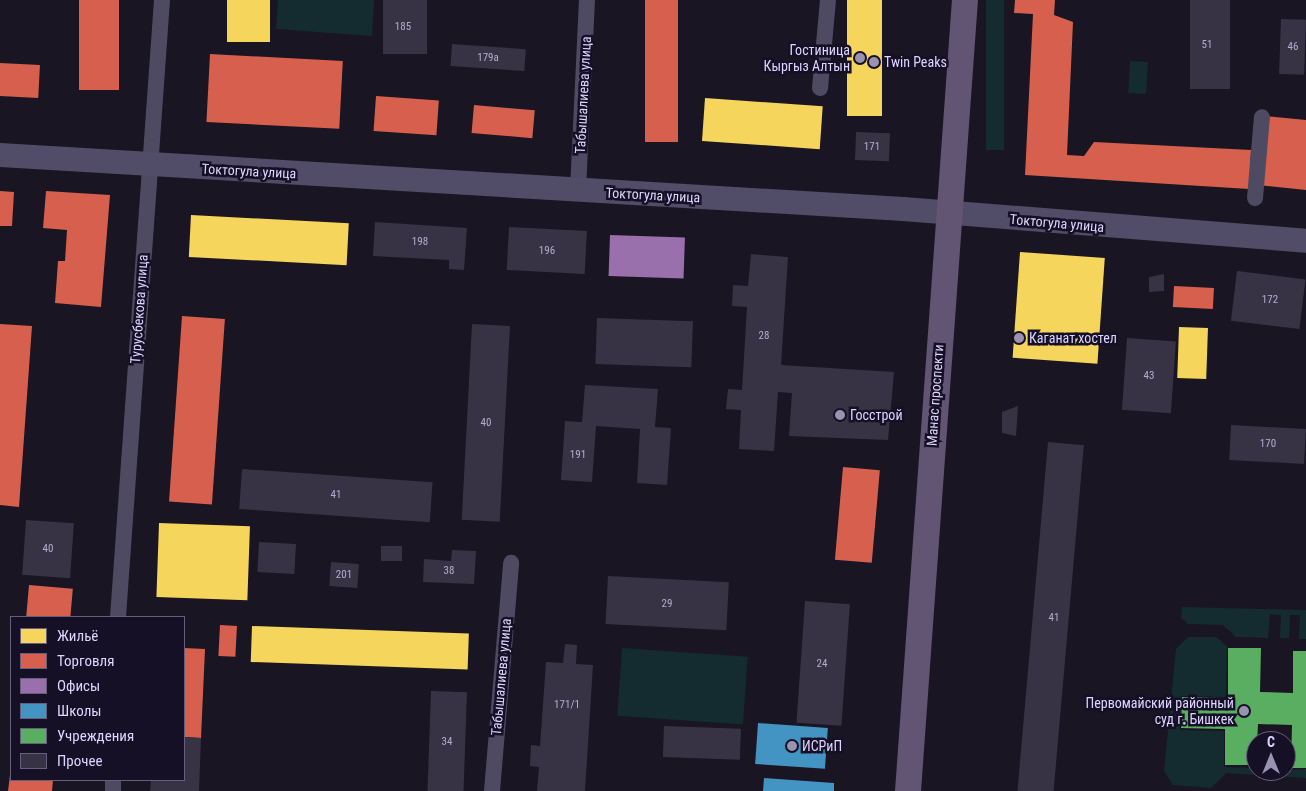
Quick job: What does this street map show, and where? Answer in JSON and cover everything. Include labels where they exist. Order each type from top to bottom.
[{"type":"main road","name":"Манас проспекти","points":[[908,791],[948,212],[965,0]]},
{"type":"main road","name":"Токтогула улица","points":[[0,154],[150,166],[948,212],[1306,241]]},
{"type":"street","name":"Турусбекова улица","points":[[118,616],[162,0]]},
{"type":"street","name":"Табышалиева улица","points":[[578,190],[587,0]]},
{"type":"street","points":[[820,88],[828,0]]},
{"type":"street","points":[[1255,198],[1262,118]]},
{"type":"street","name":"Табышалиева улица","points":[[492,791],[511,563]]},
{"type":"green space","points":[[278,0],[374,0],[372,36],[276,29]]},
{"type":"green space","points":[[986,0],[1004,0],[1004,150],[986,150]]},
{"type":"green space","points":[[1130,61],[1148,62],[1146,94],[1128,93]]},
{"type":"green space","points":[[1182,607],[1306,610],[1306,639],[1299,639],[1300,615],[1290,615],[1289,638],[1280,638],[1281,615],[1270,614],[1268,638],[1236,637],[1223,625],[1188,624],[1181,618]]},
{"type":"green space","points":[[1188,637],[1216,637],[1227,646],[1226,697],[1181,696],[1180,730],[1224,731],[1224,767],[1246,768],[1246,774],[1226,773],[1211,788],[1173,785],[1164,771],[1176,649]]},
{"type":"green space","points":[[622,648],[748,657],[743,725],[617,716]]},
{"type":"green space","points":[[1296,769],[1306,769],[1306,778],[1296,777]]},
{"type":"building: Жильё","points":[[227,0],[270,0],[270,42],[227,42]]},
{"type":"building: Жильё","name":"Гостиница Кыргыз Алтын","points":[[847,0],[882,0],[882,116],[847,116]]},
{"type":"building: Жильё","points":[[705,98],[823,106],[820,149],[702,141]]},
{"type":"building: Жильё","points":[[191,215],[349,223],[347,265],[189,257]]},
{"type":"building: Жильё","points":[[1020,252],[1105,258],[1097,364],[1013,358]]},
{"type":"building: Жильё","points":[[1179,327],[1208,328],[1206,379],[1177,378]]},
{"type":"building: Жильё","points":[[159,523],[250,526],[247,600],[156,597]]},
{"type":"building: Жильё","points":[[252,626],[469,634],[468,670],[251,662]]},
{"type":"building: Торговля","points":[[79,0],[119,0],[119,90],[79,90]]},
{"type":"building: Торговля","points":[[645,0],[678,0],[678,142],[645,142]]},
{"type":"building: Торговля","points":[[1015,0],[1055,0],[1054,15],[1073,22],[1067,155],[1084,156],[1094,142],[1251,150],[1249,189],[1025,175],[1033,14],[1014,13]]},
{"type":"building: Торговля","points":[[210,54],[343,61],[339,129],[206,122]]},
{"type":"building: Торговля","points":[[0,63],[40,65],[38,98],[0,96]]},
{"type":"building: Торговля","points":[[376,96],[439,100],[436,135],[374,131]]},
{"type":"building: Торговля","points":[[474,105],[535,110],[532,138],[472,133]]},
{"type":"building: Торговля","points":[[1265,116],[1306,120],[1306,190],[1258,185]]},
{"type":"building: Торговля","points":[[0,191],[14,192],[12,226],[0,226]]},
{"type":"building: Торговля","points":[[46,191],[110,195],[101,307],[55,303],[58,261],[65,261],[67,230],[43,228]]},
{"type":"building: Торговля","points":[[1174,286],[1214,288],[1213,309],[1173,307]]},
{"type":"building: Торговля","points":[[182,316],[225,319],[212,505],[169,502]]},
{"type":"building: Торговля","points":[[0,324],[32,326],[19,507],[0,505]]},
{"type":"building: Торговля","points":[[843,467],[880,470],[872,563],[835,560]]},
{"type":"building: Торговля","points":[[29,585],[73,589],[70,616],[26,616]]},
{"type":"building: Торговля","points":[[220,625],[237,626],[235,657],[218,656]]},
{"type":"building: Торговля","points":[[185,648],[205,649],[201,738],[185,737]]},
{"type":"building: Торговля","points":[[10,775],[10,781],[53,781],[52,791],[8,791]]},
{"type":"building: Офисы","points":[[610,235],[685,238],[684,279],[609,276]]},
{"type":"building: Школы","name":"ИСРиП","points":[[758,723],[828,728],[825,769],[755,764]]},
{"type":"building: Школы","points":[[764,778],[834,783],[834,791],[763,791]]},
{"type":"building: Учреждения","name":"Первомайский районный суд г. Бишкек","points":[[1228,648],[1261,648],[1260,692],[1293,693],[1293,651],[1306,651],[1306,768],[1296,768],[1296,731],[1292,731],[1292,725],[1258,724],[1258,731],[1246,731],[1246,765],[1225,765],[1225,729],[1181,728],[1182,697],[1228,698]]},
{"type":"building: Прочее","points":[[383,0],[427,0],[427,54],[383,54]]},
{"type":"building: Прочее","points":[[1190,0],[1230,0],[1230,89],[1190,89]]},
{"type":"building: Прочее","points":[[1281,19],[1306,20],[1304,75],[1279,74]]},
{"type":"building: Прочее","points":[[452,44],[526,49],[524,71],[450,66]]},
{"type":"building: Прочее","points":[[856,132],[890,133],[889,161],[855,160]]},
{"type":"building: Прочее","points":[[375,222],[467,228],[464,270],[449,269],[449,260],[373,256]]},
{"type":"building: Прочее","points":[[509,227],[587,231],[585,274],[507,270]]},
{"type":"building: Прочее","points":[[751,254],[788,257],[781,365],[894,372],[888,440],[789,436],[792,393],[778,392],[774,451],[739,449],[741,410],[726,409],[728,389],[742,390],[747,307],[732,306],[733,285],[748,286]]},
{"type":"building: Прочее","points":[[1237,271],[1305,279],[1299,329],[1231,321]]},
{"type":"building: Прочее","points":[[1164,274],[1164,291],[1149,292],[1149,277]]},
{"type":"building: Прочее","points":[[597,318],[693,321],[691,367],[595,364]]},
{"type":"building: Прочее","points":[[472,324],[510,326],[500,522],[462,520]]},
{"type":"building: Прочее","points":[[1127,338],[1176,341],[1171,413],[1122,410]]},
{"type":"building: Прочее","points":[[585,385],[658,389],[655,427],[671,428],[667,485],[637,483],[640,429],[596,426],[592,482],[561,480],[565,421],[582,422]]},
{"type":"building: Прочее","points":[[1018,406],[1016,436],[1002,433],[1002,412]]},
{"type":"building: Прочее","points":[[1231,425],[1306,429],[1304,464],[1229,460]]},
{"type":"building: Прочее","points":[[1048,442],[1084,445],[1054,791],[1017,791]]},
{"type":"building: Прочее","points":[[242,469],[433,482],[430,522],[239,509]]},
{"type":"building: Прочее","points":[[26,520],[74,523],[70,578],[22,575]]},
{"type":"building: Прочее","points":[[259,542],[296,544],[294,574],[257,572]]},
{"type":"building: Прочее","points":[[381,546],[402,546],[402,561],[381,561]]},
{"type":"building: Прочее","points":[[452,550],[476,551],[474,584],[423,582],[424,559],[451,561]]},
{"type":"building: Прочее","points":[[331,562],[359,564],[357,588],[329,586]]},
{"type":"building: Прочее","points":[[608,576],[729,582],[726,630],[605,624]]},
{"type":"building: Прочее","points":[[805,601],[850,604],[841,726],[796,723]]},
{"type":"building: Прочее","points":[[565,644],[577,645],[576,664],[593,665],[585,791],[537,791],[539,767],[530,766],[531,745],[540,746],[546,662],[563,663]]},
{"type":"building: Прочее","points":[[431,691],[467,692],[464,791],[428,791]]},
{"type":"building: Прочее","points":[[664,726],[741,729],[740,760],[663,757]]},
{"type":"building: Прочее","points":[[185,737],[201,738],[199,791],[150,791],[151,781],[185,781]]},
{"type":"place","name":"Гостиница Кыргыз Алтын","points":[[860,58]]},
{"type":"place","name":"Twin Peaks","points":[[874,62]]},
{"type":"place","name":"Каганат хостел","points":[[1019,338]]},
{"type":"place","name":"Госстрой","points":[[840,415]]},
{"type":"place","name":"Первомайский районный суд г. Бишкек","points":[[1244,711]]},
{"type":"place","name":"ИСРиП","points":[[792,746]]}]
